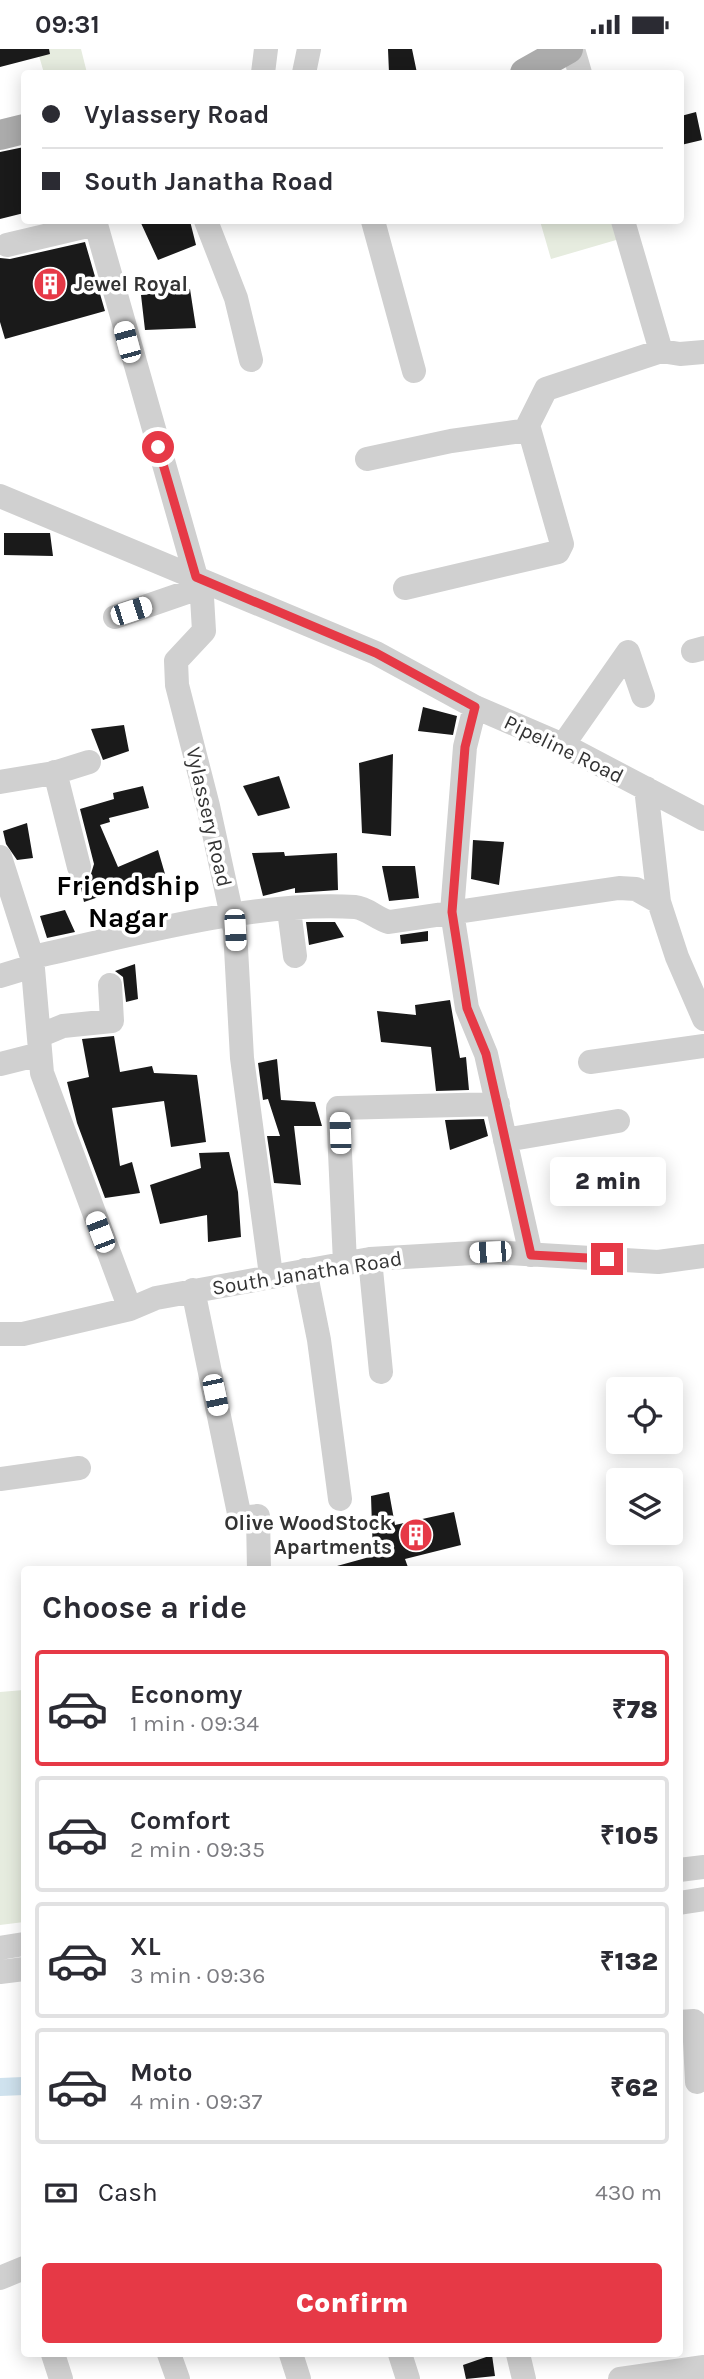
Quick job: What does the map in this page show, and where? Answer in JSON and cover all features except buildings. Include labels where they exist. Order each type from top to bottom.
[{"type":"main road","points":[[531,70],[570,49]]},
{"type":"main road","points":[[0,135],[21,130]]},
{"type":"street","points":[[263,70],[265,49]]},
{"type":"street","points":[[305,70],[309,49]]},
{"type":"street","points":[[570,49],[579,70]]},
{"type":"street","points":[[7,245],[87,224]]},
{"type":"street","name":"Vylassery Road","points":[[96,224],[200,581],[204,631],[176,661],[177,685],[232,916],[242,1058],[271,1275]]},
{"type":"street","points":[[207,224],[236,298],[251,360]]},
{"type":"street","points":[[374,224],[414,371]]},
{"type":"street","points":[[624,224],[661,351]]},
{"type":"street","points":[[405,588],[558,552],[562,544],[528,425],[546,389],[661,351],[680,354],[704,352]]},
{"type":"street","points":[[367,459],[451,441],[529,430]]},
{"type":"street","name":"Pipeline Road","points":[[0,496],[376,653],[475,707],[563,745],[704,819]]},
{"type":"street","points":[[115,617],[200,581]]},
{"type":"street","points":[[563,745],[628,652],[643,696]]},
{"type":"street","points":[[475,707],[465,747],[452,912],[467,1008],[486,1054],[531,1255]]},
{"type":"street","points":[[0,782],[55,772],[89,762]]},
{"type":"street","points":[[55,772],[79,867]]},
{"type":"street","points":[[646,788],[659,902],[677,957],[704,1019]]},
{"type":"street","points":[[0,857],[5,892],[33,962],[42,1073],[61,1130],[130,1309]]},
{"type":"street","points":[[0,976],[33,962],[232,916],[358,907],[389,922],[619,888],[636,889],[659,902]]},
{"type":"street","points":[[289,910],[295,956]]},
{"type":"street","points":[[0,1064],[39,1045],[63,1026],[112,1021],[110,985]]},
{"type":"street","points":[[590,1062],[704,1046]]},
{"type":"street","points":[[381,1372],[357,1261],[338,1108],[498,1104]]},
{"type":"street","points":[[505,1140],[618,1121]]},
{"type":"street","name":"South Janatha Road","points":[[0,1334],[23,1334],[130,1309],[156,1298],[357,1261],[490,1252],[658,1262],[704,1256]]},
{"type":"street","points":[[305,1270],[319,1339],[340,1499]]},
{"type":"street","points":[[193,1290],[240,1518],[258,1516],[259,1566]]},
{"type":"street","points":[[0,1479],[79,1468]]},
{"type":"street","points":[[683,1870],[704,1867]]},
{"type":"street","points":[[683,1902],[704,1899]]},
{"type":"street","points":[[0,1948],[21,1944]]},
{"type":"street","points":[[0,1972],[21,1969]]},
{"type":"street","points":[[683,2022],[694,2021],[693,2082]]},
{"type":"street","points":[[0,2278],[21,2269]]},
{"type":"street","points":[[54,2357],[61,2379]]},
{"type":"street","points":[[171,2357],[178,2379]]},
{"type":"street","points":[[292,2357],[299,2379]]},
{"type":"street","points":[[401,2357],[408,2379]]},
{"type":"street","points":[[519,2357],[524,2379]]},
{"type":"street","points":[[633,2377],[704,2367]]},
{"type":"shaded area","points":[[37,49],[81,49],[86,70],[43,70]]},
{"type":"shaded area","points":[[541,224],[619,224],[623,238],[551,259]]},
{"type":"shaded area","points":[[21,1690],[21,1922],[0,1925],[0,1692]]},
{"type":"waterway","points":[[0,2087],[21,2086]]},
{"type":"place","name":"Jewel Royal","points":[[50,284]]},
{"type":"place","name":"Olive WoodStock Apartments","points":[[416,1535]]},
{"type":"district","name":"Friendship Nagar","points":[[128,901]]},
{"type":"route","points":[[158,447],[196,577],[376,653],[475,707],[465,747],[452,912],[460,978],[467,1008],[486,1054],[507,1154],[526,1222],[531,1255],[607,1259]]}]
